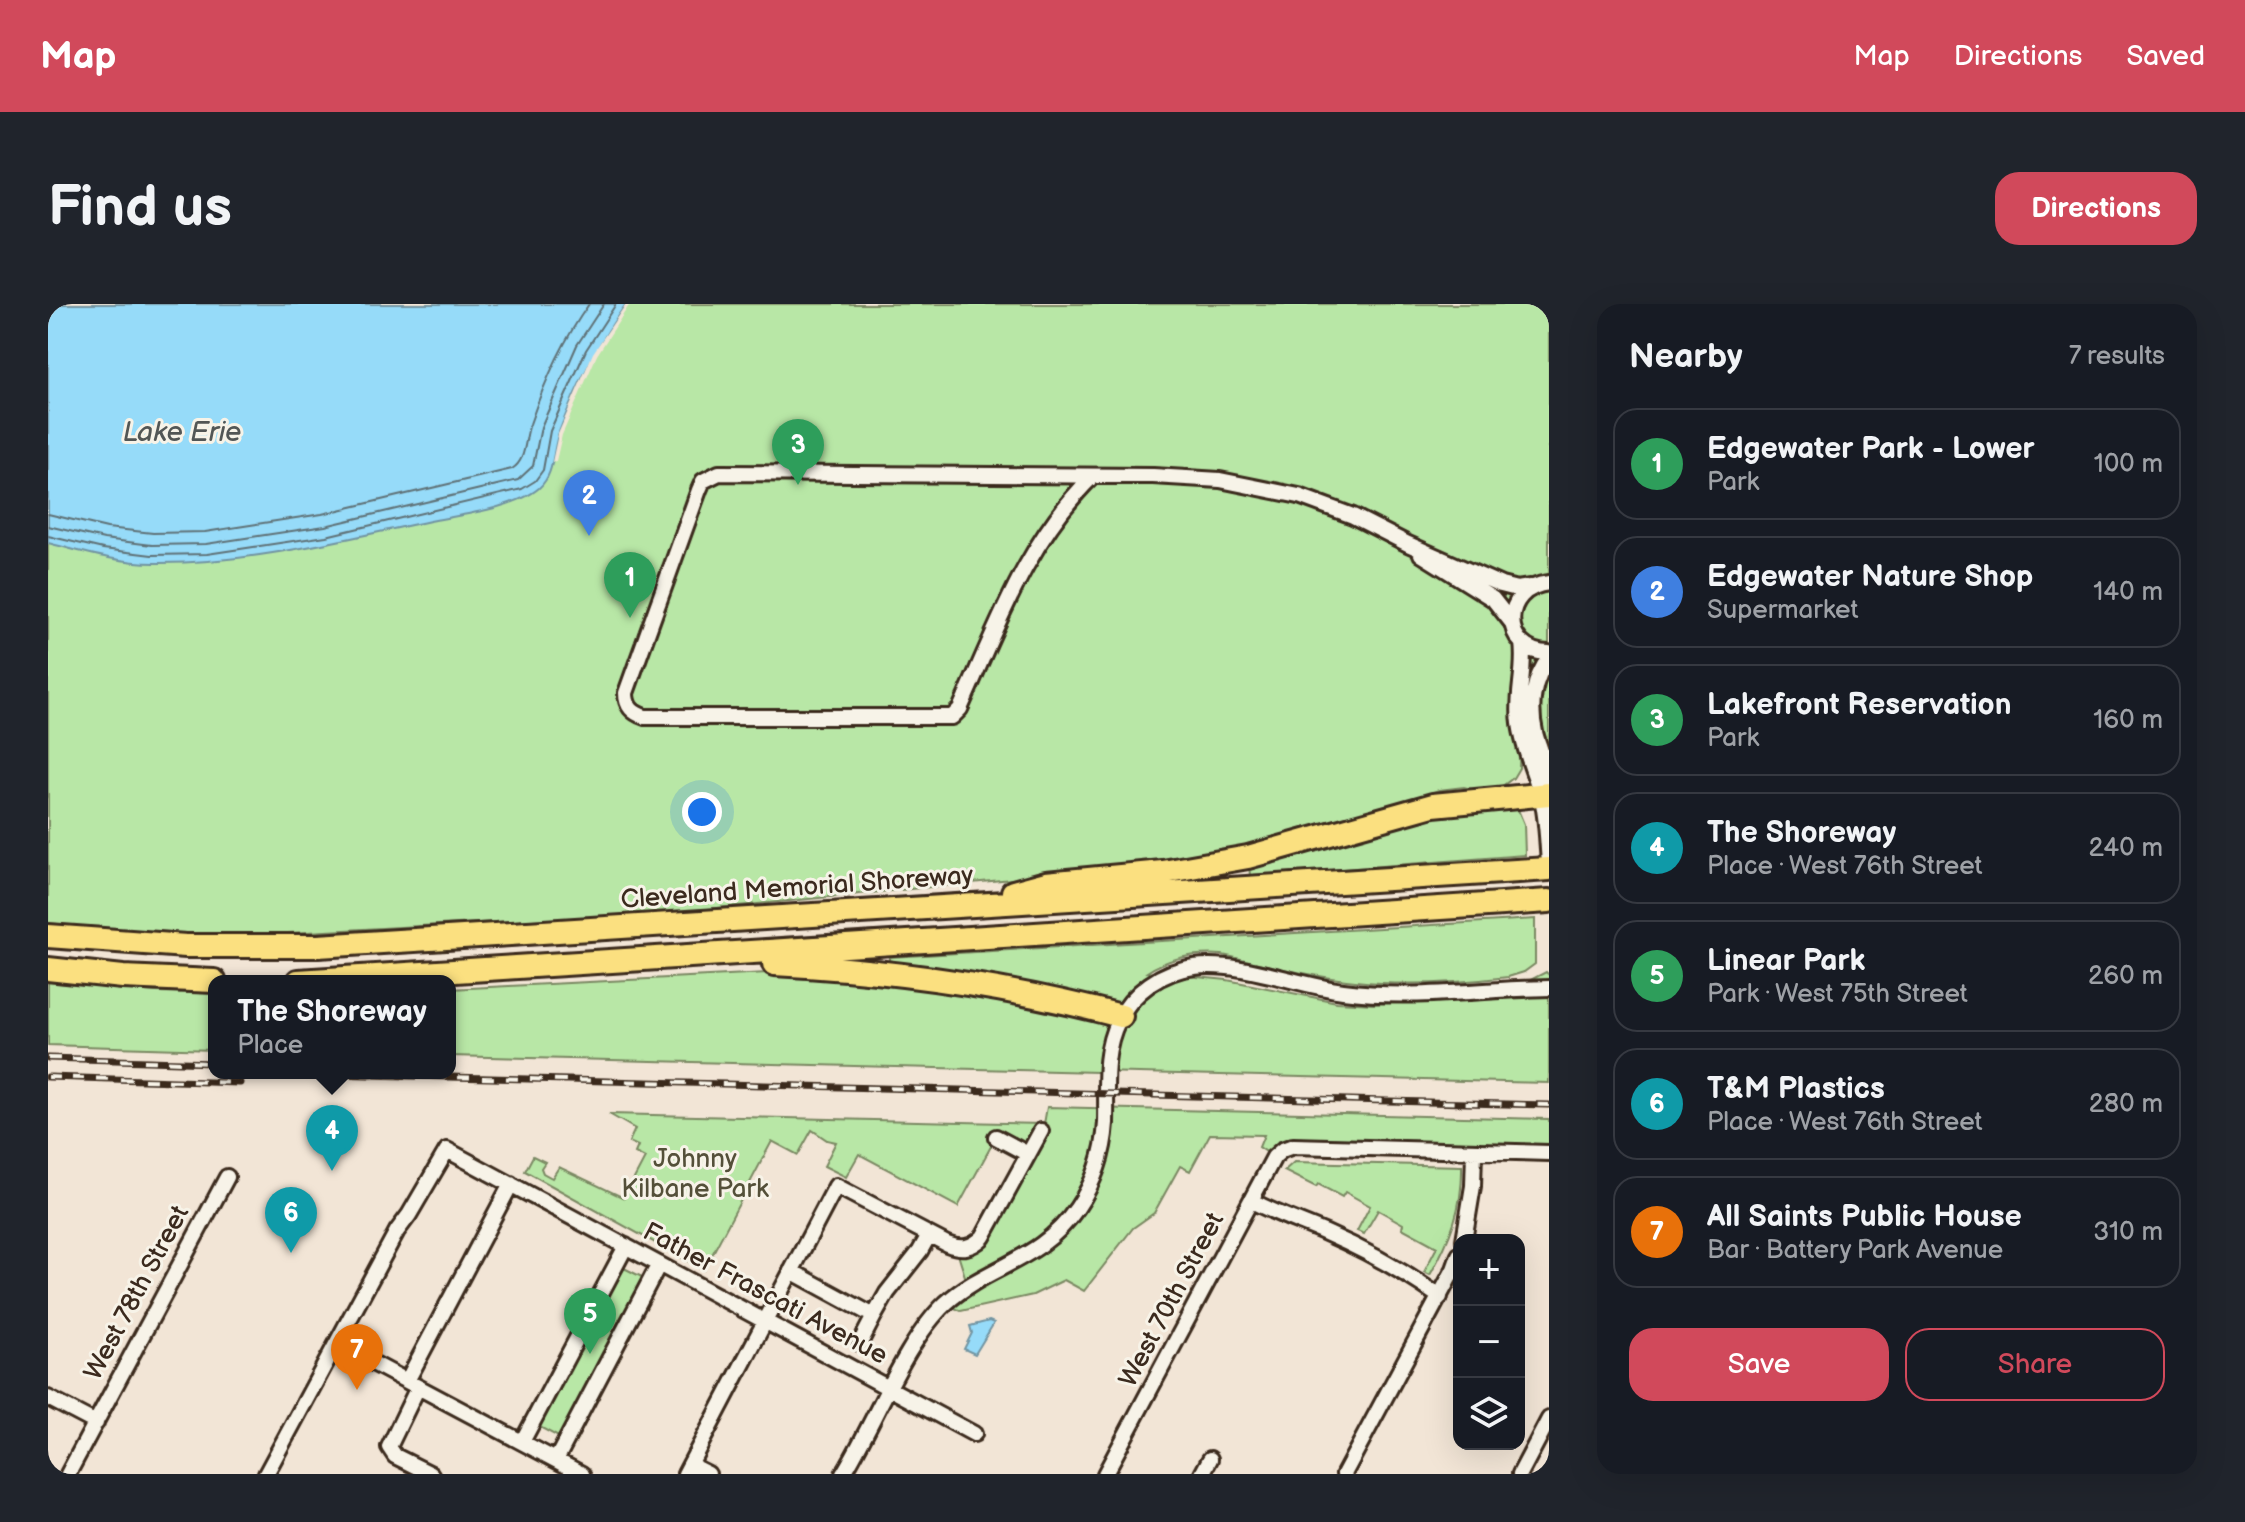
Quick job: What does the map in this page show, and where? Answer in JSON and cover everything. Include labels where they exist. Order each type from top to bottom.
[{"type":"highway","points":[[962,905],[1046,883],[1163,872],[1248,857],[1433,805],[1545,794]]},
{"type":"highway","name":"Cleveland Memorial Shoreway","points":[[48,936],[186,946],[305,946],[1549,869]]},
{"type":"highway","points":[[399,975],[1549,901]]},
{"type":"highway","points":[[670,959],[870,971],[1069,1003],[1121,1016]]},
{"type":"highway","points":[[48,969],[123,977],[208,981]]},
{"type":"street","points":[[1093,476],[1035,550],[997,621],[960,709],[952,717],[645,717],[630,709],[626,702],[626,693],[699,490],[703,481],[719,473],[1093,476],[1193,477],[1263,487],[1299,496],[1353,516],[1501,585],[1517,589],[1542,584]]},
{"type":"street","points":[[1408,544],[1434,564],[1493,599],[1512,623],[1522,643],[1524,660],[1519,719],[1530,766],[1545,794]]},
{"type":"street","points":[[1512,623],[1516,602],[1542,584]]},
{"type":"street","points":[[1522,643],[1531,650],[1549,656],[1535,684],[1533,703],[1535,733],[1544,764],[1549,863]]},
{"type":"street","points":[[843,1474],[920,1335],[946,1304],[968,1286],[1041,1246],[1080,1203],[1092,1181],[1103,1147],[1112,1035],[1121,1016],[1152,983],[1182,969],[1201,966],[1230,968],[1320,988],[1356,992],[1549,988]]},
{"type":"street","points":[[708,1474],[687,1469],[836,1186],[956,1248],[975,1244],[983,1237],[1041,1131]]},
{"type":"street","points":[[996,1137],[1028,1154]]},
{"type":"street","name":"West 70th Street","points":[[1105,1474],[1274,1157],[1282,1150],[1293,1146],[1474,1152]]},
{"type":"street","name":"Father Frascati Avenue","points":[[337,1344],[397,1231],[447,1150],[974,1434]]},
{"type":"street","points":[[1465,1234],[1473,1186],[1474,1152],[1549,1153]]},
{"type":"street","name":"West 78th Street","points":[[68,1474],[227,1177]]},
{"type":"street","points":[[431,1474],[395,1456],[389,1447],[412,1384],[511,1184]]},
{"type":"street","points":[[1252,1201],[1385,1263],[1440,1297]]},
{"type":"street","points":[[860,1343],[887,1293],[929,1235]]},
{"type":"street","points":[[522,1442],[626,1246]]},
{"type":"street","points":[[556,1460],[659,1264]]},
{"type":"street","points":[[1344,1474],[1453,1268]]},
{"type":"street","points":[[791,1271],[874,1316]]},
{"type":"street","points":[[266,1474],[337,1344],[582,1474]]},
{"type":"street","points":[[48,1398],[96,1423]]},
{"type":"street","points":[[1520,1474],[1549,1419]]},
{"type":"street","points":[[1202,1474],[1210,1459]]},
{"type":"green space","points":[[48,304],[1549,304],[1549,667],[1520,748],[1519,768],[1513,778],[1497,790],[1481,792],[1464,787],[1439,790],[1298,837],[1124,868],[667,913],[250,935],[136,932],[48,923]]},
{"type":"green space","points":[[1544,678],[1549,680],[1549,754],[1541,716]]},
{"type":"green space","points":[[1516,805],[1524,824],[1525,855],[1250,876],[1249,864],[1420,815]]},
{"type":"green space","points":[[1535,919],[1535,964],[1524,972],[1508,977],[1432,983],[1374,983],[1321,977],[1222,955],[1173,960],[1147,972],[1227,980],[1337,1002],[1374,1004],[1478,1000],[1513,989],[1546,972],[1549,975],[1549,1083],[456,1056],[456,989],[889,967],[889,957]]},
{"type":"green space","points":[[48,982],[155,992],[208,993],[208,1050],[48,1045]]},
{"type":"green space","name":"Johnny Kilbane Park","points":[[1047,1107],[1549,1119],[1549,1153],[1294,1146],[1274,1157],[1259,1147],[1264,1135],[1210,1134],[1190,1171],[1180,1166],[1154,1213],[1133,1228],[1084,1291],[1064,1280],[1033,1295],[961,1311],[946,1304],[968,1286],[956,1248],[971,1246],[1028,1154],[996,1137],[958,1207],[859,1154],[846,1177],[824,1166],[836,1142],[812,1130],[798,1155],[772,1141],[704,1270],[525,1171],[533,1156],[545,1162],[541,1168],[543,1173],[552,1178],[559,1167],[624,1198],[645,1158],[635,1153],[638,1146],[629,1142],[635,1129],[609,1114],[1044,1124]]},
{"type":"green space","points":[[1294,1162],[1462,1166],[1454,1223],[1430,1275],[1424,1272],[1437,1247],[1402,1228],[1403,1224],[1378,1210],[1364,1234],[1357,1231],[1370,1206],[1345,1192],[1342,1197],[1284,1171]]},
{"type":"green space","points":[[616,1264],[650,1281],[566,1441],[532,1423]]},
{"type":"water","name":"Lake Erie","points":[[48,304],[626,304],[597,350],[573,398],[559,432],[548,476],[529,495],[487,510],[294,550],[225,560],[141,563],[48,543]]},
{"type":"water","points":[[989,1321],[994,1323],[975,1354],[964,1349],[972,1333],[970,1326]]},
{"type":"pier","points":[[626,304],[630,304],[597,355],[562,435],[556,461],[552,462],[558,434],[593,353]]},
{"type":"railway","points":[[48,1058],[208,1063]]},
{"type":"railway","points":[[48,1077],[240,1083]]},
{"type":"railway","points":[[456,1077],[1549,1105]]},
{"type":"place","name":"Lakefront Reservation","points":[[798,485]]},
{"type":"place","name":"Edgewater Nature Shop","points":[[589,536]]},
{"type":"place","name":"Edgewater Park - Lower","points":[[630,618]]},
{"type":"place","name":"The Shoreway","points":[[332,1171]]},
{"type":"place","name":"T&M Plastics","points":[[291,1253]]},
{"type":"place","name":"Linear Park","points":[[590,1354]]},
{"type":"place","name":"All Saints Public House","points":[[357,1390]]}]
